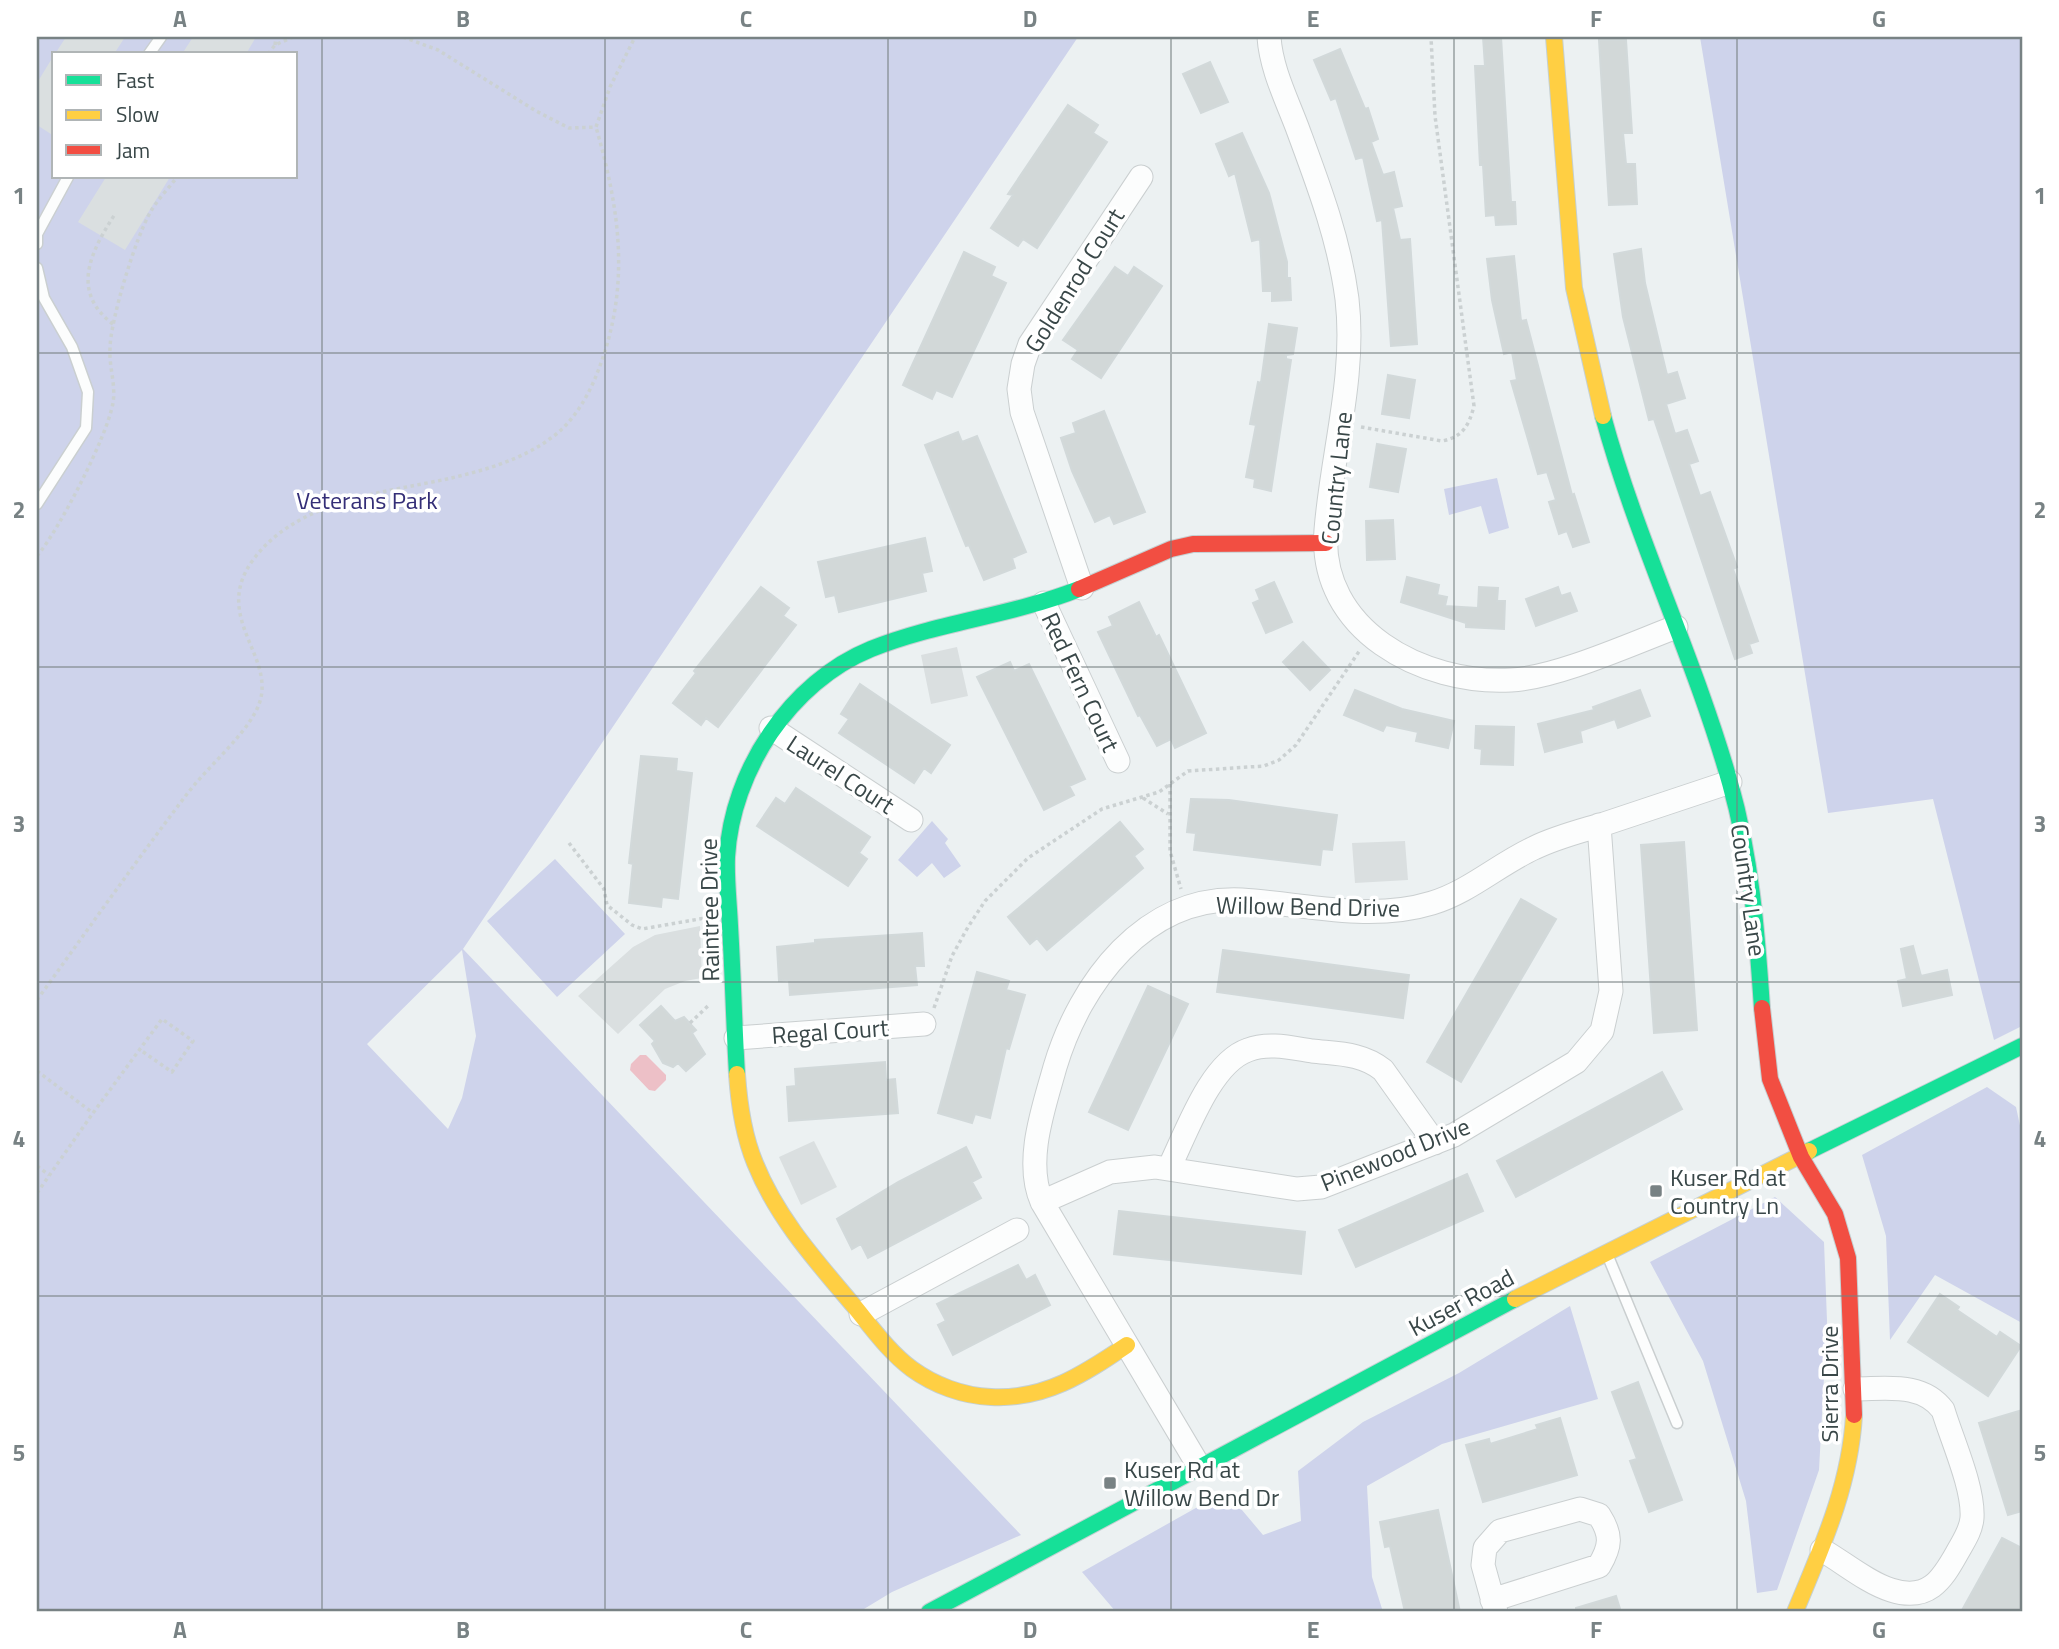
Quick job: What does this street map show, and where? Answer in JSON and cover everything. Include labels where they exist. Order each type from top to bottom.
[{"type":"street","name":"Country Lane","points":[[1269,37],[1274,68],[1330,216],[1341,259],[1349,345],[1326,544],[1330,570],[1339,594],[1354,619],[1386,649],[1420,666],[1484,680],[1539,676],[1676,628]]},
{"type":"street","name":"Country Lane","points":[[1554,37],[1566,216],[1574,288],[1588,359],[1607,430],[1730,782],[1747,853],[1756,917],[1765,1054],[1770,1079],[1801,1157]]},
{"type":"street","name":"Goldenrod Court","points":[[1082,588],[1022,412],[1020,389],[1023,364],[1035,334],[1141,177]]},
{"type":"street","name":"Raintree Drive","points":[[1127,1345],[1051,1389],[1023,1396],[988,1397],[946,1387],[921,1375],[898,1357],[798,1242],[768,1190],[748,1142],[740,1109],[727,857],[731,818],[756,753],[771,728],[796,700],[822,678],[877,646],[1044,603],[1171,549],[1193,544],[1326,544]]},
{"type":"street","name":"Red Fern Court","points":[[1044,603],[1118,761]]},
{"type":"street","name":"Laurel Court","points":[[771,728],[911,820]]},
{"type":"street","name":"Willow Bend Drive","points":[[1200,1468],[1042,1202],[1036,1179],[1035,1160],[1044,1108],[1058,1060],[1077,1014],[1114,955],[1152,924],[1186,908],[1239,900],[1374,912],[1404,910],[1434,903],[1462,890],[1503,863],[1537,846],[1730,782]]},
{"type":"street","name":"Pinewood Drive","points":[[1042,1202],[1110,1172],[1131,1168],[1169,1168],[1297,1189],[1321,1187],[1454,1135],[1576,1062],[1602,1031],[1611,991],[1599,825]]},
{"type":"street","name":"Regal Court","points":[[736,1038],[924,1024]]},
{"type":"street","points":[[1169,1168],[1218,1072],[1231,1058],[1248,1049],[1265,1046],[1359,1056],[1374,1062],[1383,1070],[1435,1143]]},
{"type":"street","name":"Kuser Road","points":[[929,1612],[1606,1252],[2022,1046]]},
{"type":"street","name":"Sierra Drive","points":[[1795,1612],[1838,1508],[1852,1453],[1855,1389],[1848,1258],[1835,1214],[1801,1157]]},
{"type":"street","points":[[861,1314],[1017,1230]]},
{"type":"street","points":[[1822,1550],[1890,1590],[1908,1593],[1927,1590],[1942,1580],[1968,1533],[1972,1518],[1969,1497],[1943,1410],[1935,1399],[1923,1392],[1909,1389],[1855,1389]]},
{"type":"street","points":[[1580,1509],[1599,1515],[1609,1530],[1609,1549],[1599,1566],[1494,1606],[1483,1566],[1485,1548],[1500,1531],[1580,1509]]},
{"type":"lane","points":[[150,52],[161,37]]},
{"type":"lane","points":[[37,244],[37,234],[67,178]]},
{"type":"lane","points":[[37,268],[41,301],[72,347],[88,392],[86,428],[37,504]]},
{"type":"lane","points":[[1606,1252],[1677,1423]]},
{"type":"path","points":[[275,45],[276,37]]},
{"type":"path","points":[[270,52],[275,45],[293,37]]},
{"type":"path","points":[[403,37],[438,51],[569,128],[596,127]]},
{"type":"path","points":[[37,1000],[185,796],[239,736],[257,709],[264,683],[237,611],[252,561],[273,539],[303,518],[347,501],[507,462],[553,438],[578,411],[594,383],[605,354],[615,324],[618,293],[617,219],[596,127],[610,87],[635,37]]},
{"type":"path","points":[[1341,424],[1442,441],[1453,439],[1464,431],[1474,406],[1435,116],[1431,37]]},
{"type":"path","points":[[37,556],[59,523],[103,433],[113,402],[109,349],[113,324],[147,220],[176,178]]},
{"type":"path","points":[[113,324],[101,315],[92,296],[87,265],[93,248],[115,214]]},
{"type":"path","points":[[924,1024],[931,1019],[952,956],[968,927],[985,901],[1028,858],[1102,809],[1143,798],[1188,771],[1264,766],[1279,760],[1296,745],[1370,636]]},
{"type":"path","points":[[1170,784],[1168,815],[1174,870],[1186,908]]},
{"type":"path","points":[[1143,798],[1168,815]]},
{"type":"path","points":[[569,843],[604,890],[607,905],[632,925],[642,929],[710,917]]},
{"type":"path","points":[[37,1193],[93,1113],[162,1019],[193,1041],[172,1072],[139,1049]]},
{"type":"path","points":[[37,1070],[93,1113]]},
{"type":"path","points":[[37,1166],[49,1175]]},
{"type":"green space","name":"Veterans Park","points":[[37,37],[1078,37],[463,949],[1021,1535],[892,1592],[859,1612],[37,1612]],"holes":[[[462,950],[476,1036],[462,1098],[448,1129],[367,1044]]]},
{"type":"green space","points":[[1700,37],[2022,37],[2022,1026],[1994,1040],[1933,799],[1828,813]]},
{"type":"green space","points":[[1497,478],[1509,528],[1489,534],[1481,506],[1449,515],[1444,489]]},
{"type":"green space","points":[[932,821],[948,839],[945,843],[961,866],[944,878],[932,863],[917,877],[898,860]]},
{"type":"green space","points":[[555,859],[625,934],[557,997],[487,921]]},
{"type":"green space","points":[[1987,1087],[2016,1107],[2022,1135],[2022,1323],[1935,1275],[1890,1340],[1886,1236],[1862,1155]]},
{"type":"green space","points":[[1775,1197],[1824,1242],[1827,1321],[1819,1470],[1777,1590],[1757,1593],[1746,1501],[1703,1361],[1650,1262]]},
{"type":"green space","points":[[1570,1306],[1598,1399],[1442,1444],[1367,1486],[1372,1577],[1383,1612],[1116,1612],[1082,1572],[1226,1491],[1263,1535],[1301,1521],[1298,1471],[1363,1422],[1459,1373]]},
{"type":"shaded area","points":[[66,37],[125,37],[115,52],[56,52]]},
{"type":"shaded area","points":[[193,37],[256,37],[247,52],[183,52]]},
{"type":"shaded area","points":[[52,58],[52,135],[37,125],[37,83]]},
{"type":"shaded area","points":[[105,178],[169,178],[125,250],[78,222]]},
{"type":"shaded area","points":[[957,647],[968,696],[931,704],[921,655]]},
{"type":"shaded area","points":[[1405,841],[1408,880],[1355,883],[1352,843]]},
{"type":"shaded area","points":[[700,926],[702,978],[665,989],[618,1034],[578,996],[633,947],[655,935]]},
{"type":"shaded area","points":[[640,1055],[646,1055],[666,1075],[666,1080],[655,1091],[649,1090],[630,1070],[631,1064]]},
{"type":"shaded area","points":[[814,1141],[837,1187],[801,1205],[779,1157]]},
{"type":"building","points":[[1483,37],[1501,37],[1511,202],[1515,202],[1516,224],[1496,225],[1495,215],[1486,216],[1483,165],[1480,165],[1475,66],[1485,66]]},
{"type":"building","points":[[1599,40],[1626,40],[1632,133],[1623,133],[1626,164],[1635,164],[1637,204],[1609,205]]},
{"type":"building","points":[[1340,49],[1365,109],[1368,108],[1378,139],[1371,142],[1383,175],[1394,172],[1402,206],[1393,208],[1400,240],[1410,239],[1417,344],[1391,346],[1382,220],[1377,221],[1363,157],[1356,159],[1336,98],[1331,100],[1314,60]]},
{"type":"building","points":[[1210,62],[1228,102],[1201,113],[1183,74]]},
{"type":"building","points":[[1068,105],[1098,125],[1093,133],[1107,142],[1037,248],[1023,239],[1018,246],[991,228],[1013,195],[1008,194]]},
{"type":"building","points":[[1242,133],[1269,193],[1287,262],[1291,300],[1272,301],[1272,291],[1263,291],[1260,239],[1252,241],[1235,173],[1229,176],[1216,144]]},
{"type":"building","points":[[1641,249],[1645,283],[1667,375],[1677,372],[1685,398],[1666,404],[1675,434],[1687,430],[1698,461],[1689,464],[1700,496],[1710,492],[1737,567],[1733,569],[1758,641],[1749,644],[1752,653],[1735,659],[1654,419],[1649,420],[1623,317],[1614,254]]},
{"type":"building","points":[[964,252],[995,267],[991,276],[1006,283],[952,397],[936,390],[932,399],[903,385]]},
{"type":"building","points":[[1514,256],[1521,321],[1526,320],[1572,495],[1574,494],[1589,542],[1573,547],[1567,531],[1559,534],[1549,502],[1556,500],[1547,472],[1538,474],[1511,381],[1517,380],[1512,352],[1504,354],[1492,300],[1487,259]]},
{"type":"building","points":[[1115,267],[1128,276],[1134,267],[1162,286],[1101,378],[1072,359],[1078,350],[1063,340]]},
{"type":"building","points":[[1269,324],[1297,328],[1293,354],[1286,355],[1286,359],[1291,360],[1271,491],[1254,487],[1255,479],[1246,477],[1256,425],[1250,424],[1258,382],[1261,383]]},
{"type":"building","points":[[1388,375],[1415,380],[1409,418],[1382,414]]},
{"type":"building","points":[[1104,411],[1145,512],[1114,524],[1110,515],[1095,522],[1072,471],[1061,438],[1076,433],[1073,423]]},
{"type":"building","points":[[958,432],[962,442],[977,436],[1026,552],[1012,558],[1015,568],[984,580],[969,545],[966,546],[925,445]]},
{"type":"building","points":[[1377,444],[1406,449],[1398,492],[1370,487]]},
{"type":"building","points":[[1393,520],[1395,559],[1367,560],[1366,521]]},
{"type":"building","points":[[925,538],[932,571],[922,573],[926,591],[839,612],[835,595],[826,597],[818,562]]},
{"type":"building","points":[[1407,577],[1439,585],[1437,595],[1447,597],[1445,606],[1478,608],[1479,587],[1498,588],[1497,601],[1505,601],[1504,629],[1466,627],[1466,623],[1401,602]]},
{"type":"building","points":[[1274,582],[1292,622],[1266,633],[1253,603],[1260,600],[1256,590]]},
{"type":"building","points":[[761,587],[789,608],[783,616],[796,625],[718,727],[706,718],[701,725],[673,703],[696,673],[694,671]]},
{"type":"building","points":[[1558,587],[1561,596],[1570,593],[1577,611],[1536,626],[1526,599]]},
{"type":"building","points":[[1139,602],[1156,637],[1159,635],[1206,733],[1175,748],[1171,739],[1157,746],[1140,715],[1138,716],[1098,632],[1113,626],[1109,617]]},
{"type":"building","points":[[1303,642],[1330,670],[1310,690],[1283,662]]},
{"type":"building","points":[[1010,662],[1014,671],[1029,664],[1085,779],[1069,786],[1074,795],[1044,810],[977,677]]},
{"type":"building","points":[[860,684],[950,745],[931,773],[924,768],[914,783],[839,733],[849,719],[841,714]]},
{"type":"building","points":[[1355,690],[1402,709],[1454,721],[1448,748],[1416,741],[1418,732],[1386,725],[1383,731],[1344,715]]},
{"type":"building","points":[[1640,690],[1650,716],[1618,728],[1615,719],[1580,731],[1582,742],[1545,752],[1538,724],[1594,710],[1593,707]]},
{"type":"building","points":[[1476,726],[1514,727],[1513,765],[1481,764],[1482,749],[1475,748]]},
{"type":"building","points":[[641,756],[677,759],[676,771],[692,773],[678,899],[662,897],[661,907],[629,903],[633,864],[629,863]]},
{"type":"building","points":[[796,788],[870,837],[859,853],[867,859],[848,886],[757,826],[776,798],[785,804]]},
{"type":"building","points":[[1191,799],[1229,800],[1337,815],[1332,850],[1322,849],[1320,865],[1194,850],[1196,833],[1187,832]]},
{"type":"building","points":[[1120,822],[1143,849],[1134,856],[1143,868],[1047,950],[1037,938],[1030,944],[1008,917]]},
{"type":"building","points":[[1684,842],[1697,1030],[1654,1033],[1641,845]]},
{"type":"building","points":[[1521,899],[1556,919],[1461,1082],[1427,1062]]},
{"type":"building","points":[[922,933],[924,966],[915,966],[917,985],[790,995],[789,980],[779,981],[777,947],[815,943],[815,940]]},
{"type":"building","points":[[1913,946],[1921,976],[1947,970],[1952,995],[1903,1006],[1898,981],[1907,979],[1901,949]]},
{"type":"building","points":[[1223,950],[1409,975],[1403,1018],[1217,992]]},
{"type":"building","points":[[977,972],[1009,981],[1006,990],[1025,995],[1009,1049],[1006,1048],[990,1118],[975,1114],[972,1123],[938,1113]]},
{"type":"building","points":[[1148,986],[1188,1004],[1128,1130],[1089,1112]]},
{"type":"building","points":[[661,1006],[675,1021],[684,1017],[696,1030],[692,1033],[705,1054],[686,1071],[678,1063],[673,1067],[663,1063],[652,1044],[655,1041],[640,1025]]},
{"type":"building","points":[[885,1062],[886,1080],[895,1079],[898,1113],[789,1121],[787,1087],[796,1086],[795,1069]]},
{"type":"building","points":[[1662,1072],[1682,1109],[1516,1197],[1497,1161]]},
{"type":"building","points":[[966,1147],[981,1177],[972,1182],[981,1198],[868,1258],[861,1244],[852,1249],[837,1219],[898,1182]]},
{"type":"building","points":[[1467,1174],[1483,1211],[1356,1267],[1339,1230]]},
{"type":"building","points":[[1119,1211],[1305,1232],[1301,1274],[1114,1254]]},
{"type":"building","points":[[1018,1265],[1026,1280],[1035,1275],[1050,1305],[953,1355],[938,1325],[946,1321],[937,1304]]},
{"type":"building","points":[[1940,1294],[1959,1307],[1957,1310],[1997,1337],[2000,1332],[2021,1346],[1988,1396],[1908,1342]]},
{"type":"building","points":[[1638,1382],[1682,1500],[1649,1512],[1630,1461],[1637,1459],[1612,1392]]},
{"type":"building","points":[[2022,1410],[2022,1511],[2008,1515],[1979,1423]]},
{"type":"building","points":[[1560,1418],[1577,1475],[1483,1502],[1466,1445],[1489,1439],[1490,1444],[1538,1429],[1536,1425]]},
{"type":"building","points":[[1438,1510],[1460,1612],[1405,1612],[1390,1546],[1385,1547],[1380,1522]]},
{"type":"building","points":[[2002,1538],[2022,1548],[2022,1612],[1961,1612]]},
{"type":"building","points":[[1616,1596],[1621,1612],[1576,1612],[1576,1608]]},
{"type":"traffic: fast","points":[[1603,416],[1632,509],[1700,691],[1730,783],[1748,867],[1762,1008]]},
{"type":"traffic: fast","points":[[737,1074],[727,857],[731,825],[740,793],[753,762],[770,733],[815,683],[842,664],[871,649],[922,632],[1027,606],[1079,589]]},
{"type":"traffic: fast","points":[[1809,1151],[2022,1046]]},
{"type":"traffic: fast","points":[[929,1612],[1515,1299]]},
{"type":"traffic: slow","points":[[1554,37],[1574,288],[1603,416]]},
{"type":"traffic: slow","points":[[737,1074],[747,1141],[774,1202],[826,1272],[888,1347],[912,1369],[939,1385],[959,1392],[1011,1397],[1046,1390],[1063,1383],[1127,1345]]},
{"type":"traffic: slow","points":[[1515,1299],[1809,1151]]},
{"type":"traffic: slow","points":[[1795,1612],[1841,1491],[1854,1415]]},
{"type":"traffic: jam","points":[[1079,589],[1171,549],[1193,544],[1326,543]]},
{"type":"traffic: jam","points":[[1762,1008],[1770,1079],[1801,1157],[1835,1214],[1848,1258],[1854,1415]]},
{"type":"place","name":"Kuser Rd at Country Ln","points":[[1656,1191]]},
{"type":"place","name":"Kuser Rd at Willow Bend Dr","points":[[1110,1483]]}]
